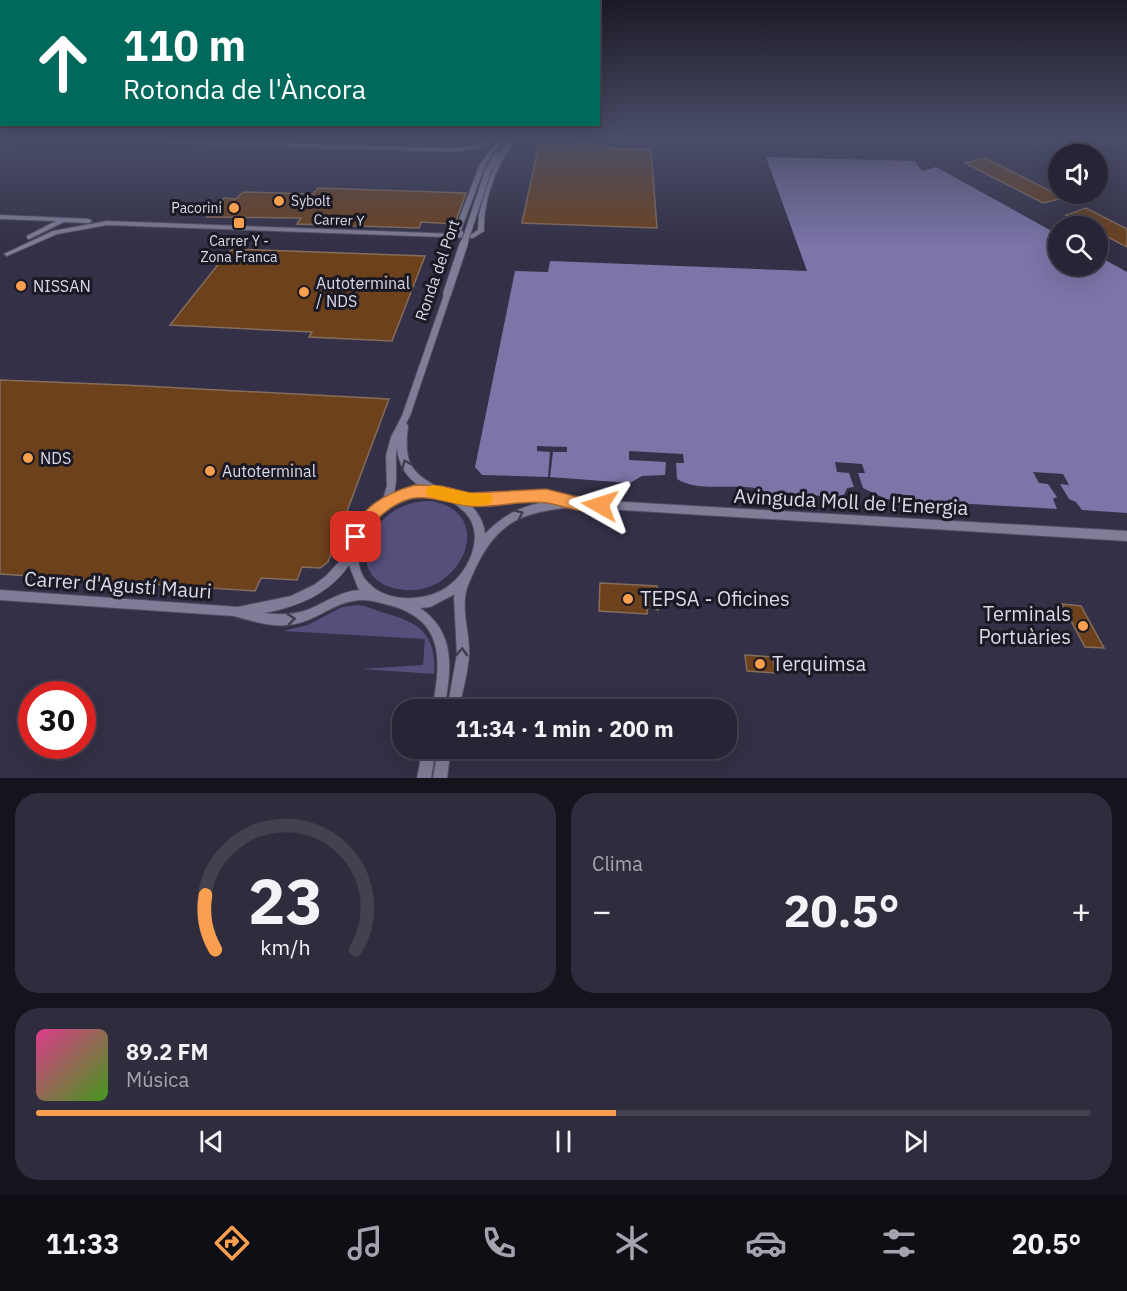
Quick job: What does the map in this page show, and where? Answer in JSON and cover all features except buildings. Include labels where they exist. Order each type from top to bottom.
[{"type":"street","points":[[464,236],[458,233],[479,173]]},
{"type":"street","name":"Ronda del Port","points":[[406,416],[487,173]]},
{"type":"street","points":[[425,235],[478,234],[481,228],[479,221],[495,173]]},
{"type":"street","points":[[0,218],[32,220],[64,230],[107,223]]},
{"type":"street","name":"Carrer Y","points":[[0,218],[425,235],[445,233],[471,224],[481,228]]},
{"type":"street","points":[[0,260],[7,254],[24,240],[59,222],[71,220],[75,222],[74,225],[64,230],[37,239],[7,254]]},
{"type":"street","points":[[406,416],[401,446],[405,465],[417,480],[442,493],[479,500],[509,496],[546,496],[574,503]]},
{"type":"street","points":[[234,611],[277,607],[314,593],[333,578],[353,549],[361,527],[392,491],[392,450],[395,437],[406,416]]},
{"type":"street","points":[[381,506],[395,498],[415,492],[442,493]]},
{"type":"street","points":[[453,496],[470,508],[476,518],[480,528],[479,552]]},
{"type":"street","points":[[455,699],[463,654],[459,598],[479,552],[495,529],[513,516],[536,508],[574,503]]},
{"type":"street","name":"Avinguda Moll de l'Energia","points":[[574,503],[1127,536]]},
{"type":"street","points":[[353,549],[353,563],[358,577],[368,590],[378,596]]},
{"type":"street","points":[[405,604],[422,603],[440,596],[458,585],[468,574]]},
{"type":"street","points":[[234,611],[267,619],[293,619],[311,614],[343,597],[360,594],[378,596],[405,604],[426,618],[442,644],[445,662],[440,699]]},
{"type":"street","name":"Carrer d'Agustí Mauri","points":[[0,595],[234,611]]},
{"type":"street","points":[[424,778],[428,759]]},
{"type":"street","points":[[440,778],[444,759]]},
{"type":"shaded area","points":[[772,173],[947,173],[1048,229],[1048,276],[1108,276],[1108,262],[1127,272],[1127,513],[1082,510],[1076,502],[1069,499],[1060,484],[1069,485],[1063,474],[1033,472],[1039,483],[1048,484],[1057,497],[1053,499],[1057,509],[886,499],[863,488],[858,473],[865,473],[862,464],[835,462],[837,472],[849,473],[854,487],[847,488],[843,497],[767,493],[749,487],[711,487],[687,484],[677,479],[676,463],[684,463],[683,454],[629,451],[629,460],[666,462],[665,475],[642,476],[630,483],[550,477],[553,452],[567,452],[567,447],[537,446],[537,451],[550,452],[548,477],[482,475],[475,467],[515,271],[548,272],[550,261],[807,271]]},
{"type":"shaded area","points":[[429,501],[451,508],[463,520],[467,536],[464,553],[454,569],[439,582],[420,589],[398,589],[379,582],[369,570],[366,556],[369,540],[378,525],[392,513],[409,504]]},
{"type":"shaded area","points":[[357,605],[407,621],[423,632],[429,639],[432,649],[434,674],[362,669],[423,665],[425,639],[283,631],[308,625],[342,607]]},
{"type":"slow traffic","points":[[433,491],[470,499],[485,499]]},
{"type":"place","name":"Sybolt","points":[[279,201]]},
{"type":"place","name":"Pacorini","points":[[234,208]]},
{"type":"place","name":"Carrer Y - Zona Franca","points":[[239,223]]},
{"type":"place","name":"NISSAN","points":[[21,286]]},
{"type":"place","name":"Autoterminal / NDS","points":[[304,292]]},
{"type":"place","name":"NDS","points":[[28,458]]},
{"type":"place","name":"Autoterminal","points":[[210,471]]},
{"type":"place","name":"TEPSA - Oficines","points":[[628,599]]},
{"type":"place","name":"Terminals Portuàries","points":[[1083,626]]},
{"type":"place","name":"Terquimsa","points":[[760,664]]},
{"type":"route","points":[[356,537],[361,527],[381,506],[395,498],[415,492],[433,491],[479,500],[523,495],[546,496],[574,503],[600,505]]}]
